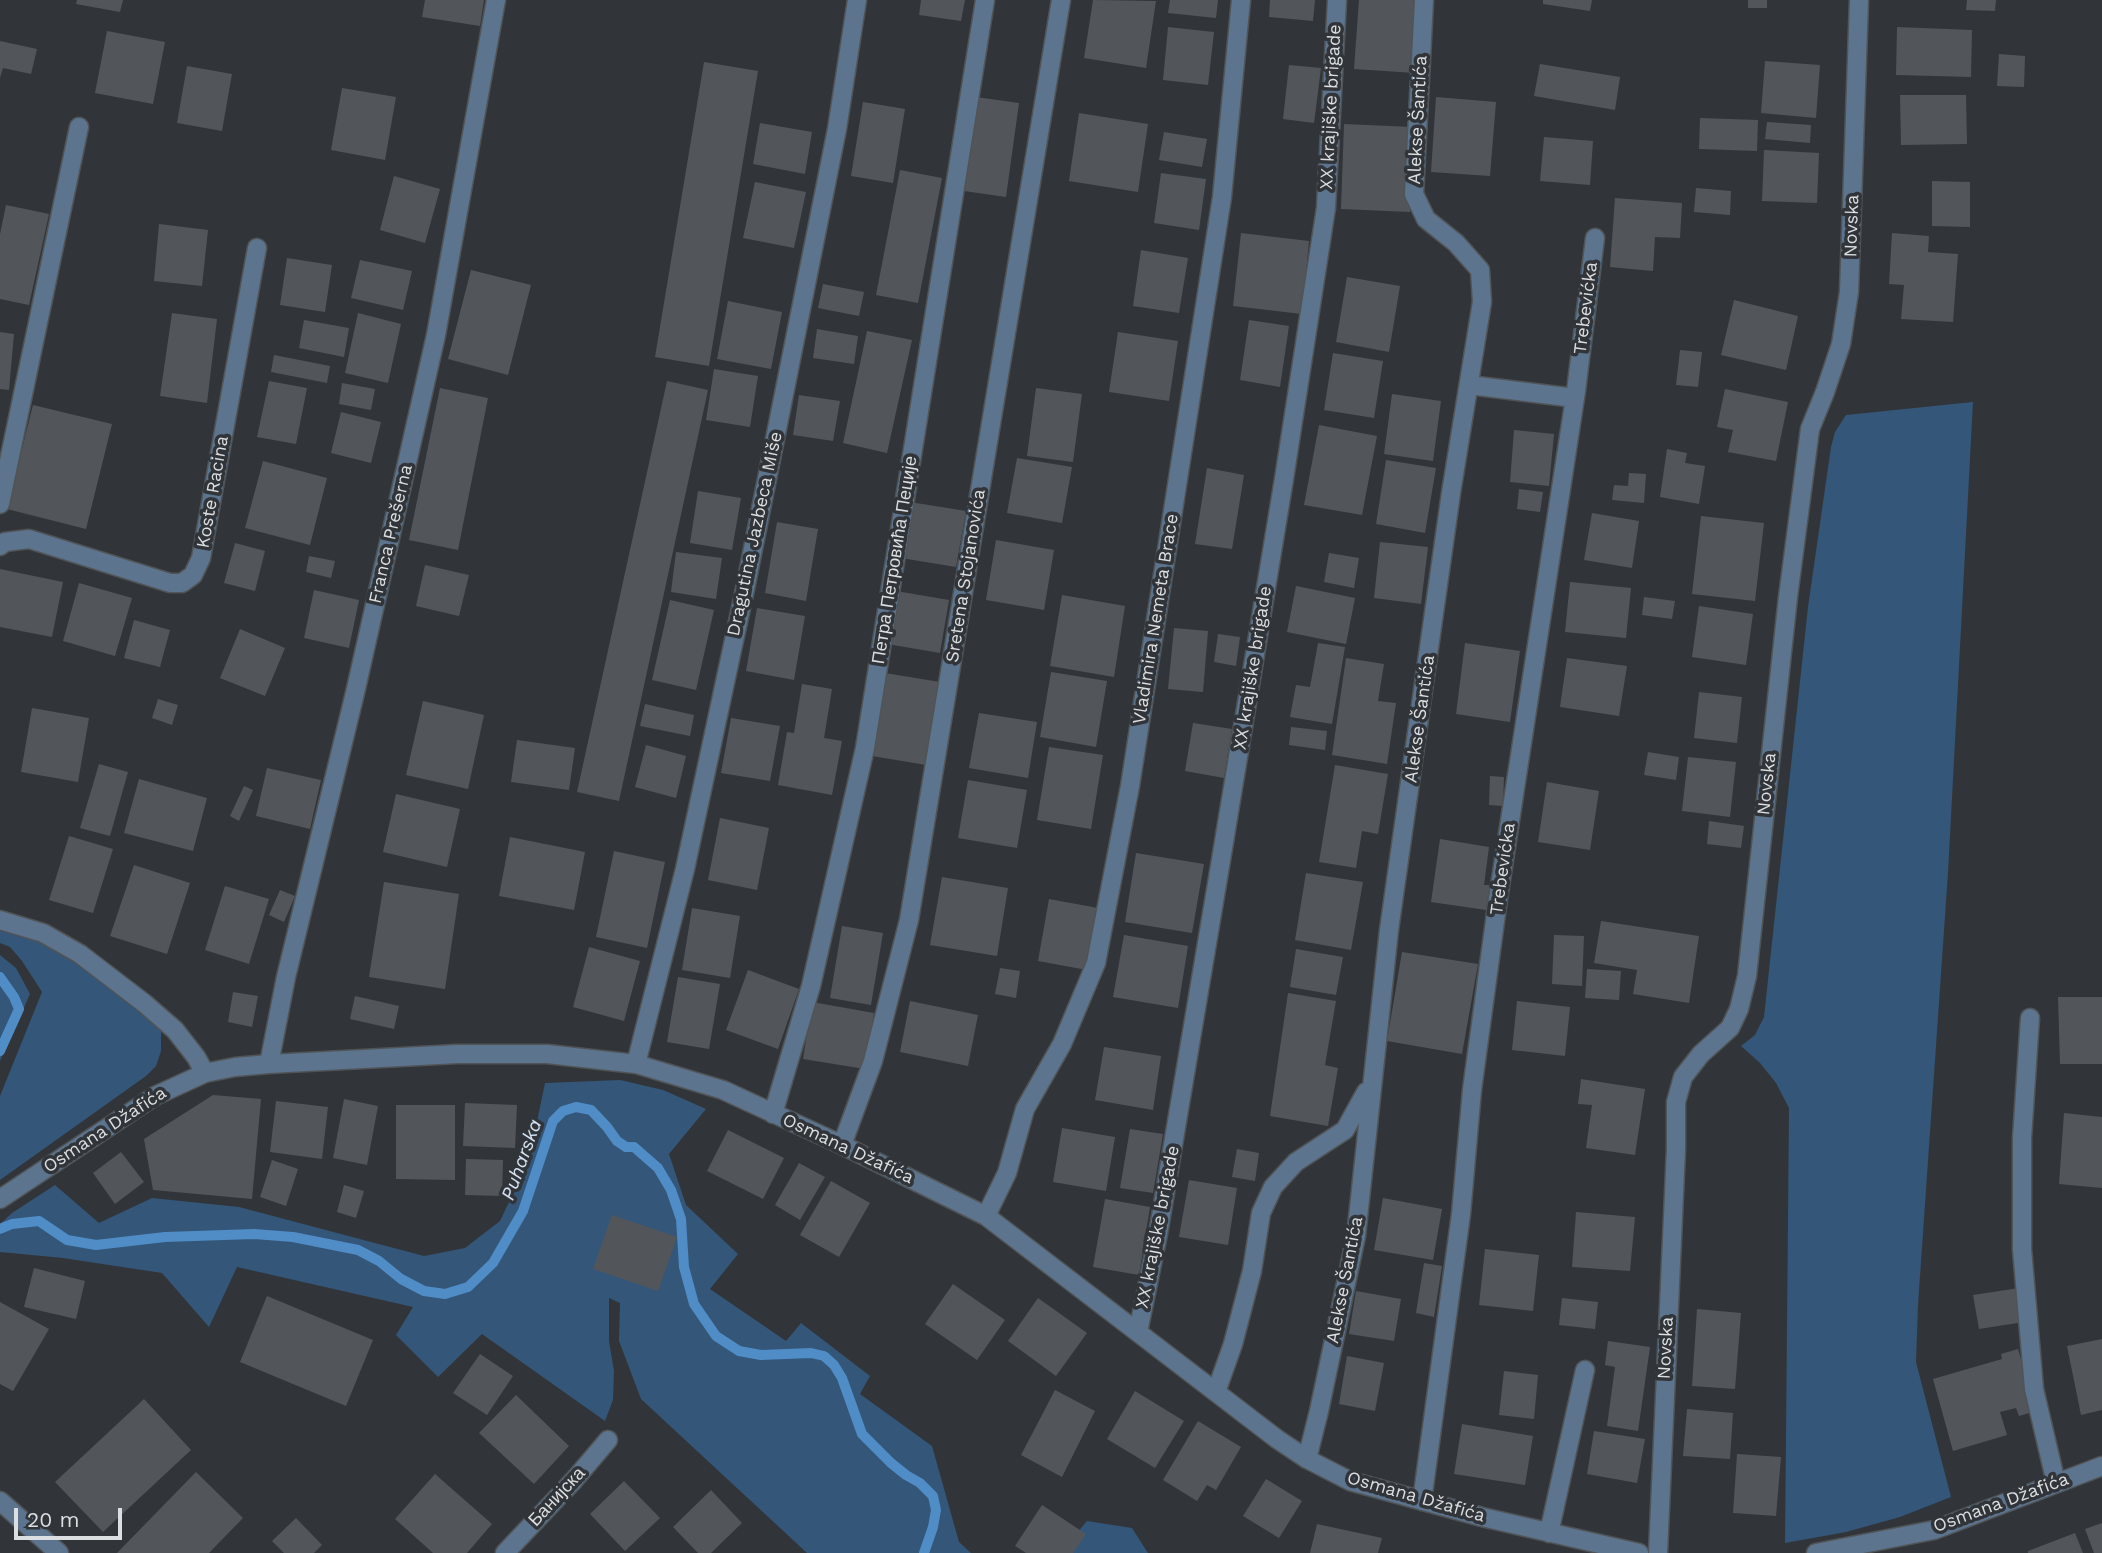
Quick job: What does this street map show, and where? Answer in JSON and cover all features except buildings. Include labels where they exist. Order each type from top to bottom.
[{"type":"street","name":"Franca Prešerna","points":[[269,1064],[286,977],[355,693],[436,335],[496,0]]},
{"type":"street","name":"Dragutina Jazbeca Miše","points":[[636,1064],[685,869],[745,589],[837,130],[857,0]]},
{"type":"street","name":"Петра Петровића Пеције","points":[[773,1114],[811,986],[865,748],[985,0]]},
{"type":"street","name":"Sretena Stojanovića","points":[[842,1145],[873,1061],[909,920],[1062,0]]},
{"type":"street","name":"Vladimira Nemeta Brace","points":[[986,1216],[1006,1173],[1025,1109],[1062,1044],[1096,963],[1130,786],[1222,197],[1241,0]]},
{"type":"street","name":"XX krajiške brigade","points":[[1138,1332],[1158,1234],[1214,900],[1326,208],[1337,0]]},
{"type":"street","name":"Alekse Šantića","points":[[1307,1459],[1356,1236],[1389,930],[1451,493],[1482,302],[1480,270],[1456,243],[1426,219],[1414,194],[1424,0]]},
{"type":"street","name":"Novska","points":[[1658,1553],[1676,1102],[1683,1077],[1701,1054],[1730,1028],[1739,1009],[1747,976],[1786,611],[1810,429],[1840,344],[1849,292],[1859,0]]},
{"type":"street","points":[[0,504],[79,127]]},
{"type":"street","name":"Trebevićka","points":[[1422,1501],[1461,1214],[1478,1049],[1575,398],[1595,239]]},
{"type":"street","name":"Koste Racina","points":[[0,547],[5,542],[29,539],[170,583],[183,583],[193,575],[201,558],[257,248]]},
{"type":"street","points":[[1469,385],[1575,398]]},
{"type":"street","points":[[0,920],[43,933],[80,954],[175,1030],[205,1073]]},
{"type":"street","points":[[2029,1018],[2022,1138],[2022,1249],[2034,1389],[2056,1483]]},
{"type":"street","name":"Osmana Džafića","points":[[2,1197],[155,1096],[205,1073],[269,1064],[457,1054],[547,1054],[636,1064],[723,1090],[986,1216],[1307,1459],[1350,1481],[1639,1553]]},
{"type":"street","points":[[1216,1392],[1233,1344],[1252,1271],[1261,1213],[1273,1187],[1296,1162],[1345,1130],[1358,1110],[1373,1076]]},
{"type":"street","points":[[1549,1532],[1585,1370]]},
{"type":"street","name":"Банијска","points":[[505,1553],[608,1440]]},
{"type":"street","name":"Osmana Džafića","points":[[1816,1553],[1934,1530],[2102,1465]]},
{"type":"street","points":[[0,1502],[59,1553]]},
{"type":"shaded area","points":[[1973,402],[1948,873],[1916,1362],[1951,1497],[1900,1517],[1846,1532],[1785,1543],[1789,1108],[1776,1083],[1760,1063],[1741,1046],[1755,1035],[1764,1017],[1808,607],[1831,447],[1835,432],[1846,415]]},
{"type":"shaded area","points":[[0,922],[87,959],[161,1029],[161,1051],[156,1066],[146,1076],[0,1180],[0,1096],[42,992],[10,947],[0,943]]},
{"type":"shaded area","points":[[0,955],[16,968],[30,994],[0,1061]]},
{"type":"shaded area","points":[[620,1080],[663,1090],[706,1109],[669,1154],[686,1205],[738,1254],[710,1289],[786,1341],[801,1323],[870,1376],[860,1394],[932,1446],[959,1542],[971,1553],[807,1553],[641,1399],[619,1341],[620,1303],[609,1298],[609,1341],[614,1371],[613,1400],[605,1421],[482,1334],[438,1377],[396,1335],[413,1307],[237,1267],[209,1327],[162,1273],[63,1258],[0,1252],[0,1224],[55,1185],[99,1223],[152,1198],[239,1207],[424,1256],[465,1248],[500,1221],[529,1160],[545,1083]]},
{"type":"shaded area","points":[[1087,1521],[1132,1528],[1148,1553],[1060,1553]]},
{"type":"waterway","name":"Puharska","points":[[0,977],[19,1009],[0,1051]]},
{"type":"waterway","name":"Puharska","points":[[0,1229],[12,1224],[39,1221],[67,1240],[96,1245],[165,1237],[254,1234],[293,1237],[358,1250],[424,1291],[445,1294],[468,1287],[493,1263],[523,1211],[553,1121],[563,1111],[576,1107],[591,1110],[617,1141],[626,1147],[634,1147],[658,1168],[671,1190],[681,1219],[684,1267],[694,1304],[716,1336],[739,1351],[761,1355],[811,1353],[824,1356],[842,1378],[862,1434],[891,1463],[920,1483],[933,1496],[936,1510],[924,1553]]}]
